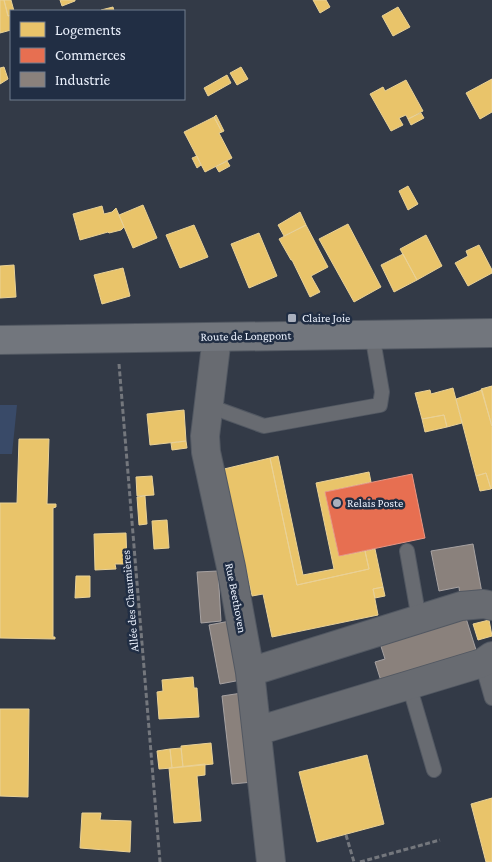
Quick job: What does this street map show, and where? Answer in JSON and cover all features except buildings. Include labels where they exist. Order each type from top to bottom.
[{"type":"main road","name":"Route de Longpont","points":[[0,340],[492,332]]},
{"type":"street","name":"Rue Beethoven","points":[[217,337],[205,436],[206,452],[250,672],[271,862]]},
{"type":"street","points":[[250,672],[461,606],[484,604],[492,606]]},
{"type":"street","points":[[256,731],[487,660]]},
{"type":"lane","points":[[209,406],[264,426],[380,405],[382,392],[372,334]]},
{"type":"lane","points":[[407,551],[419,619]]},
{"type":"lane","points":[[487,660],[492,698]]},
{"type":"lane","points":[[409,685],[434,770]]},
{"type":"path","name":"Allée des Chaumières","points":[[117,338],[160,862]]},
{"type":"path","points":[[346,834],[354,862]]},
{"type":"path","points":[[360,862],[440,840]]},
{"type":"shaded area","points":[[0,405],[17,405],[12,454],[0,454]]},
{"type":"place","name":"Claire Joie","points":[[292,318]]},
{"type":"place","name":"Relais Poste","points":[[337,503]]}]
